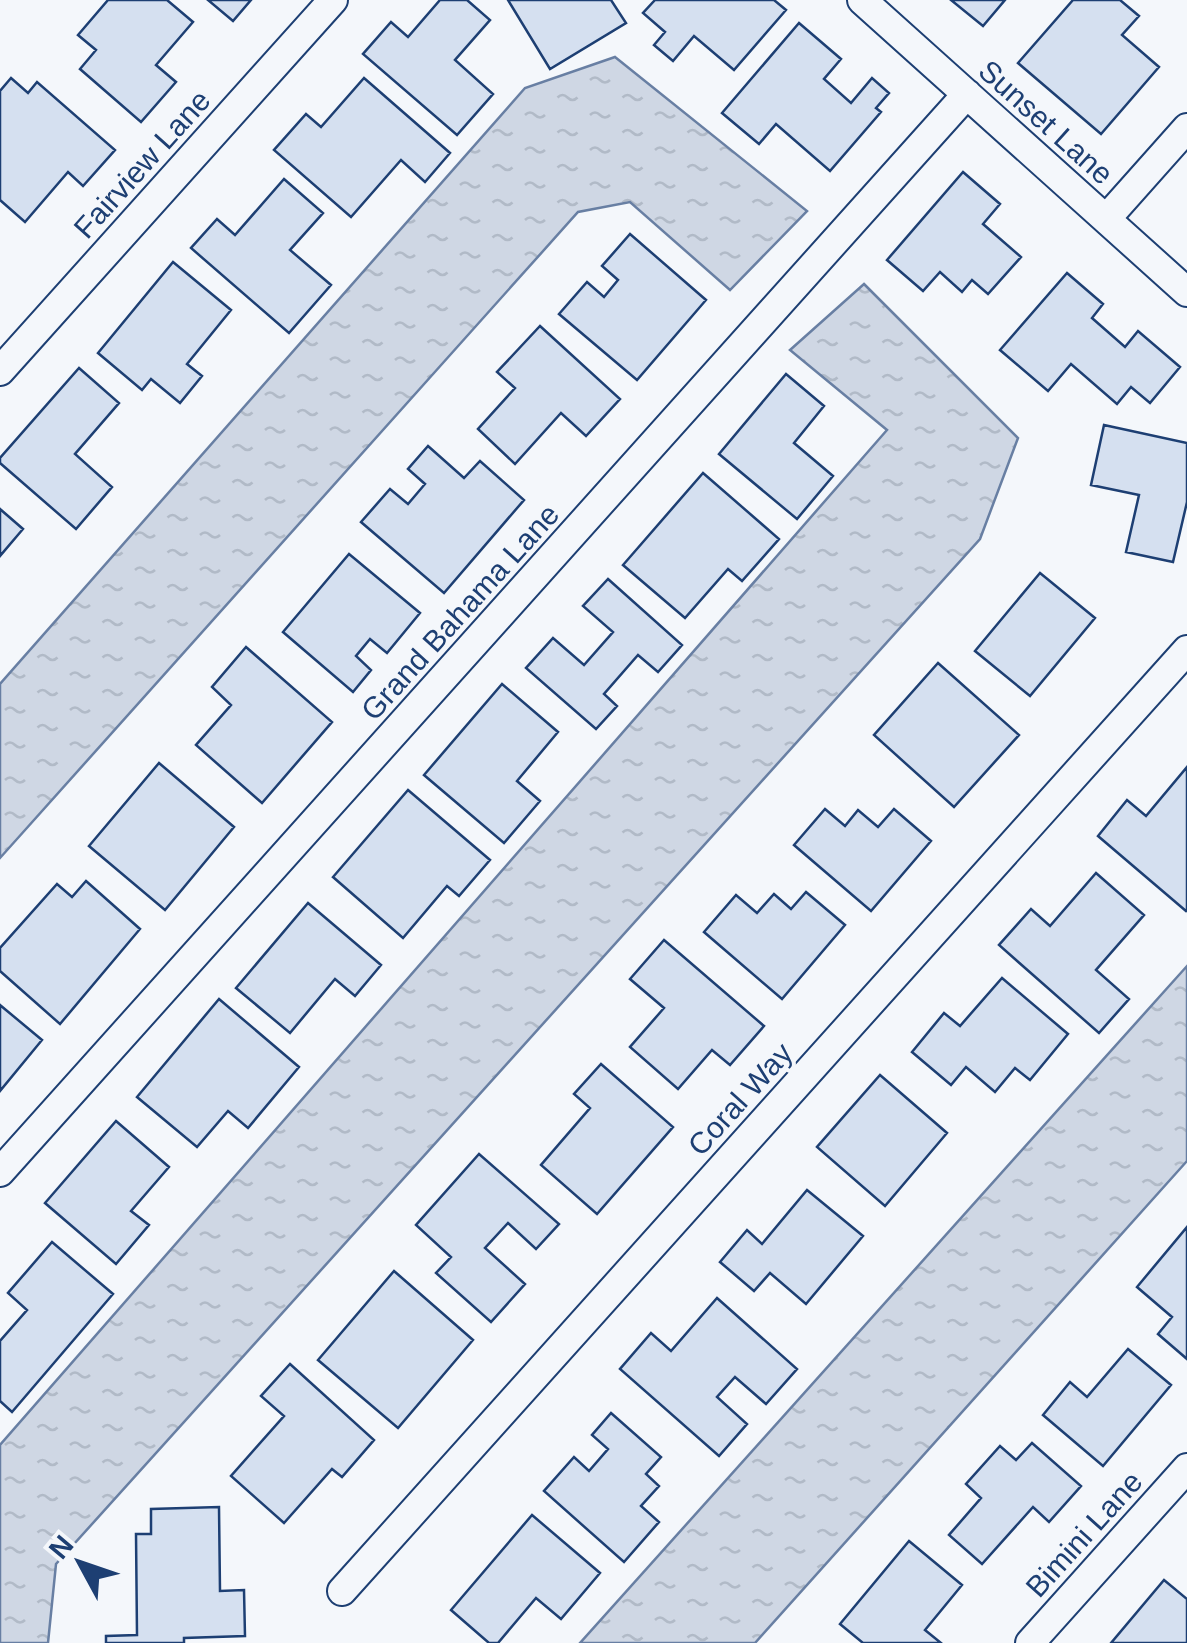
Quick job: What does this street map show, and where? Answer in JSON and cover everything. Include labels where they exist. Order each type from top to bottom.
[{"type":"street","name":"Fairview Lane","points":[[0,371],[333,0]]},
{"type":"street","name":"Sunset Lane","points":[[862,0],[1187,292]]},
{"type":"street","name":"Grand Bahama Lane","points":[[0,1172],[967,94]]},
{"type":"street","points":[[1106,218],[1187,128]]},
{"type":"street","name":"Coral Way","points":[[342,1591],[1187,650]]},
{"type":"street","name":"Bimini Lane","points":[[1030,1643],[1187,1468]]},
{"type":"water","points":[[615,57],[807,211],[730,290],[630,202],[578,212],[0,858],[0,684],[525,88]]},
{"type":"water","points":[[864,284],[1018,438],[980,539],[56,1564],[48,1643],[0,1643],[0,1445],[887,430],[790,350]]},
{"type":"water","points":[[1187,966],[1187,1161],[755,1643],[580,1643]]},
{"type":"building","points":[[108,0],[167,0],[193,22],[156,65],[176,82],[141,122],[80,69],[96,50],[78,35]]},
{"type":"building","points":[[208,0],[251,0],[233,21]]},
{"type":"building","points":[[440,0],[467,0],[490,20],[455,60],[493,94],[457,135],[363,54],[391,22],[408,37]]},
{"type":"building","points":[[508,0],[611,0],[626,23],[550,69]]},
{"type":"building","points":[[655,0],[774,0],[786,10],[734,70],[694,36],[673,61],[654,45],[665,32],[643,13]]},
{"type":"building","points":[[951,0],[1005,0],[983,26]]},
{"type":"building","points":[[1073,0],[1120,0],[1139,16],[1122,35],[1159,67],[1101,134],[1018,63]]},
{"type":"building","points":[[799,23],[841,59],[824,79],[851,103],[872,78],[889,93],[876,108],[881,112],[830,171],[776,124],[759,144],[722,113]]},
{"type":"building","points":[[11,78],[28,93],[37,82],[115,150],[83,186],[68,172],[25,222],[0,200],[0,91]]},
{"type":"building","points":[[364,78],[450,153],[425,182],[401,160],[351,217],[274,150],[306,114],[321,127]]},
{"type":"building","points":[[963,172],[1000,204],[983,224],[1021,257],[988,294],[972,280],[962,292],[940,272],[923,291],[887,260]]},
{"type":"building","points":[[284,179],[323,213],[290,250],[331,285],[289,333],[191,248],[217,219],[235,235]]},
{"type":"building","points":[[630,234],[706,300],[637,380],[559,314],[587,282],[604,297],[618,280],[602,266]]},
{"type":"building","points":[[173,262],[231,310],[187,364],[202,376],[180,403],[151,379],[142,390],[98,353]]},
{"type":"building","points":[[1067,273],[1103,304],[1092,318],[1125,347],[1138,331],[1180,367],[1150,403],[1131,387],[1117,404],[1071,364],[1048,391],[1000,350]]},
{"type":"building","points":[[540,326],[620,399],[586,436],[561,413],[515,464],[478,429],[515,388],[497,372]]},
{"type":"building","points":[[79,368],[119,403],[75,454],[112,487],[76,529],[0,463],[0,458]]},
{"type":"building","points":[[786,374],[824,406],[794,443],[833,476],[797,519],[719,454]]},
{"type":"building","points":[[1104,425],[1187,443],[1187,502],[1173,562],[1126,552],[1139,495],[1091,485]]},
{"type":"building","points":[[428,446],[464,478],[480,461],[524,500],[444,593],[361,522],[390,489],[408,504],[425,484],[408,469]]},
{"type":"building","points":[[703,473],[779,539],[742,581],[728,569],[685,618],[623,565]]},
{"type":"building","points":[[0,509],[23,529],[0,556]]},
{"type":"building","points":[[349,554],[420,613],[387,653],[370,639],[356,656],[371,670],[353,692],[283,632]]},
{"type":"building","points":[[1040,573],[1095,618],[1030,696],[975,651]]},
{"type":"building","points":[[608,579],[682,645],[658,672],[638,655],[604,694],[617,706],[596,729],[526,668],[553,638],[584,665],[613,632],[583,606]]},
{"type":"building","points":[[246,647],[332,722],[262,803],[196,745],[231,705],[212,687]]},
{"type":"building","points":[[938,663],[1019,735],[954,807],[874,735]]},
{"type":"building","points":[[502,684],[558,732],[517,781],[540,801],[504,843],[424,775]]},
{"type":"building","points":[[159,763],[234,827],[165,910],[89,846]]},
{"type":"building","points":[[1187,767],[1186,911],[1098,836],[1127,800],[1146,816]]},
{"type":"building","points":[[408,790],[490,860],[459,896],[447,886],[403,938],[333,877]]},
{"type":"building","points":[[825,809],[845,826],[858,810],[878,827],[894,809],[931,841],[871,911],[794,845]]},
{"type":"building","points":[[1096,873],[1144,915],[1096,970],[1129,999],[1099,1033],[999,945],[1031,909],[1050,926]]},
{"type":"building","points":[[86,881],[140,929],[60,1024],[0,971],[0,948],[57,884],[72,897]]},
{"type":"building","points":[[806,892],[845,925],[782,999],[704,932],[736,895],[757,913],[774,894],[791,909]]},
{"type":"building","points":[[308,903],[381,965],[355,996],[335,979],[290,1033],[236,988]]},
{"type":"building","points":[[664,940],[764,1026],[730,1065],[712,1050],[678,1089],[630,1047],[664,1008],[630,979]]},
{"type":"building","points":[[1002,978],[1068,1034],[1030,1080],[1015,1068],[995,1092],[966,1067],[951,1085],[912,1052],[944,1013],[960,1026]]},
{"type":"building","points":[[219,999],[299,1067],[248,1128],[228,1111],[197,1147],[137,1097]]},
{"type":"building","points":[[0,1005],[42,1040],[0,1091]]},
{"type":"building","points":[[601,1064],[673,1127],[597,1214],[541,1165],[590,1108],[574,1094]]},
{"type":"building","points":[[880,1075],[947,1133],[885,1206],[817,1147]]},
{"type":"building","points":[[116,1121],[169,1167],[131,1211],[149,1225],[116,1264],[45,1203]]},
{"type":"building","points":[[479,1154],[559,1224],[536,1249],[508,1223],[485,1248],[525,1284],[491,1322],[436,1273],[451,1257],[416,1225]]},
{"type":"building","points":[[807,1190],[863,1236],[806,1304],[770,1273],[754,1291],[720,1262],[747,1230],[762,1244]]},
{"type":"building","points":[[1187,1227],[1187,1359],[1158,1334],[1172,1317],[1137,1287]]},
{"type":"building","points":[[52,1242],[113,1294],[12,1412],[0,1401],[0,1341],[27,1310],[8,1293]]},
{"type":"building","points":[[394,1271],[473,1340],[398,1428],[318,1360]]},
{"type":"building","points":[[717,1298],[797,1369],[766,1404],[735,1377],[717,1397],[747,1424],[719,1456],[620,1369],[651,1333],[671,1351]]},
{"type":"building","points":[[1128,1349],[1171,1385],[1103,1466],[1043,1415],[1070,1382],[1087,1397]]},
{"type":"building","points":[[290,1364],[374,1440],[342,1477],[332,1469],[284,1523],[231,1476],[284,1416],[261,1396]]},
{"type":"building","points":[[611,1413],[661,1457],[646,1474],[659,1486],[641,1506],[659,1522],[624,1562],[544,1491],[574,1457],[589,1471],[608,1449],[592,1435]]},
{"type":"building","points":[[1032,1443],[1081,1486],[1049,1522],[1033,1507],[982,1564],[949,1535],[981,1498],[966,1484],[1000,1446],[1016,1460]]},
{"type":"building","points":[[219,1507],[220,1591],[244,1590],[245,1636],[184,1638],[184,1643],[106,1643],[106,1636],[137,1635],[136,1534],[151,1534],[151,1509]]},
{"type":"building","points":[[532,1515],[600,1573],[561,1619],[536,1598],[498,1643],[489,1643],[451,1610]]},
{"type":"building","points":[[909,1541],[962,1585],[925,1630],[941,1643],[863,1643],[840,1624]]},
{"type":"building","points":[[1164,1580],[1187,1599],[1187,1643],[1111,1643]]}]
